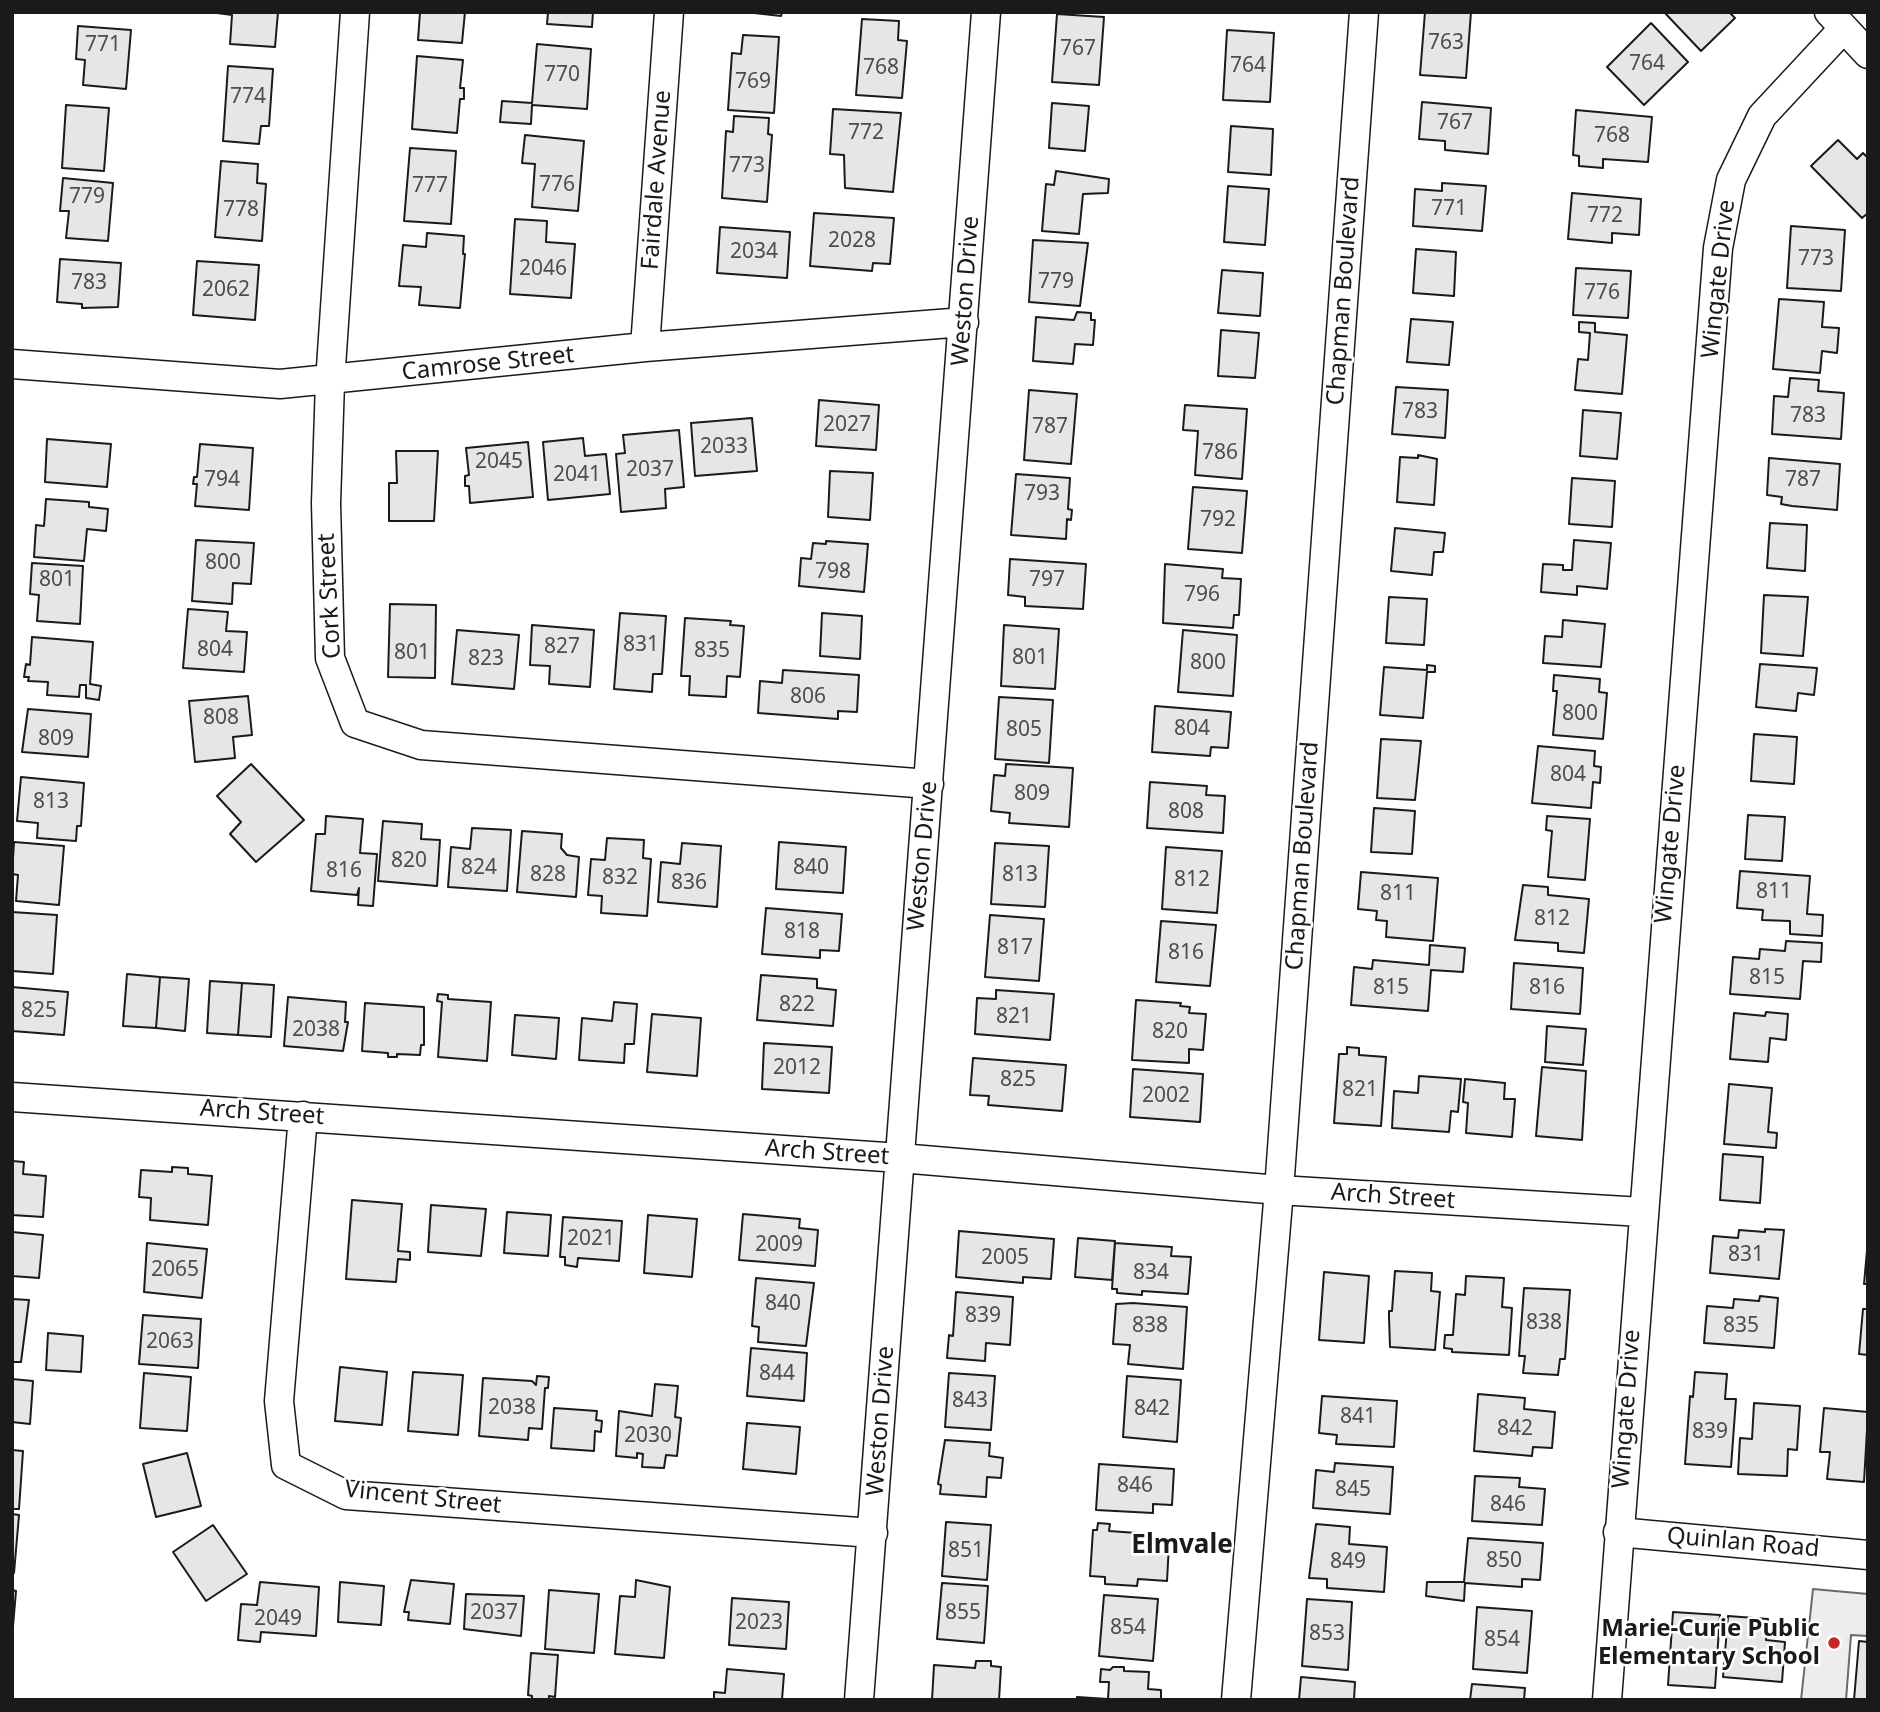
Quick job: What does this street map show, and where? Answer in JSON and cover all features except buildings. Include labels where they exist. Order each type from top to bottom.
[{"type":"street","name":"Cork Street","points":[[355,12],[330,382],[326,503],[330,658],[355,723],[421,746],[929,784]]},
{"type":"street","name":"Fairdale Avenue","points":[[645,347],[669,12]]},
{"type":"street","name":"Weston Drive","points":[[859,1700],[986,12]]},
{"type":"street","name":"Chapman Boulevard","points":[[1236,1700],[1279,1190],[1364,12]]},
{"type":"street","points":[[1837,20],[1868,54]]},
{"type":"street","name":"Wingate Drive","points":[[1607,1700],[1642,1212],[1718,248],[1731,180],[1762,116],[1837,20]]},
{"type":"street","name":"Camrose Street","points":[[12,364],[280,384],[330,382],[645,347],[964,322]]},
{"type":"street","name":"Arch Street","points":[[12,1097],[900,1158],[1279,1190],[1642,1212]]},
{"type":"street","name":"Vincent Street","points":[[303,1116],[279,1401],[286,1465],[346,1495],[873,1533]]},
{"type":"street","name":"Quinlan Road","points":[[1618,1532],[1868,1555]]},
{"type":"shaded area","name":"Marie-Curie Public Elementary School","points":[[1813,1589],[1868,1594],[1868,1636],[1851,1635],[1846,1700],[1801,1700]]},
{"type":"place","name":"Marie-Curie Public Elementary School","points":[[1834,1643]]},
{"type":"district","name":"Elmvale","points":[[1182,1546]]}]
